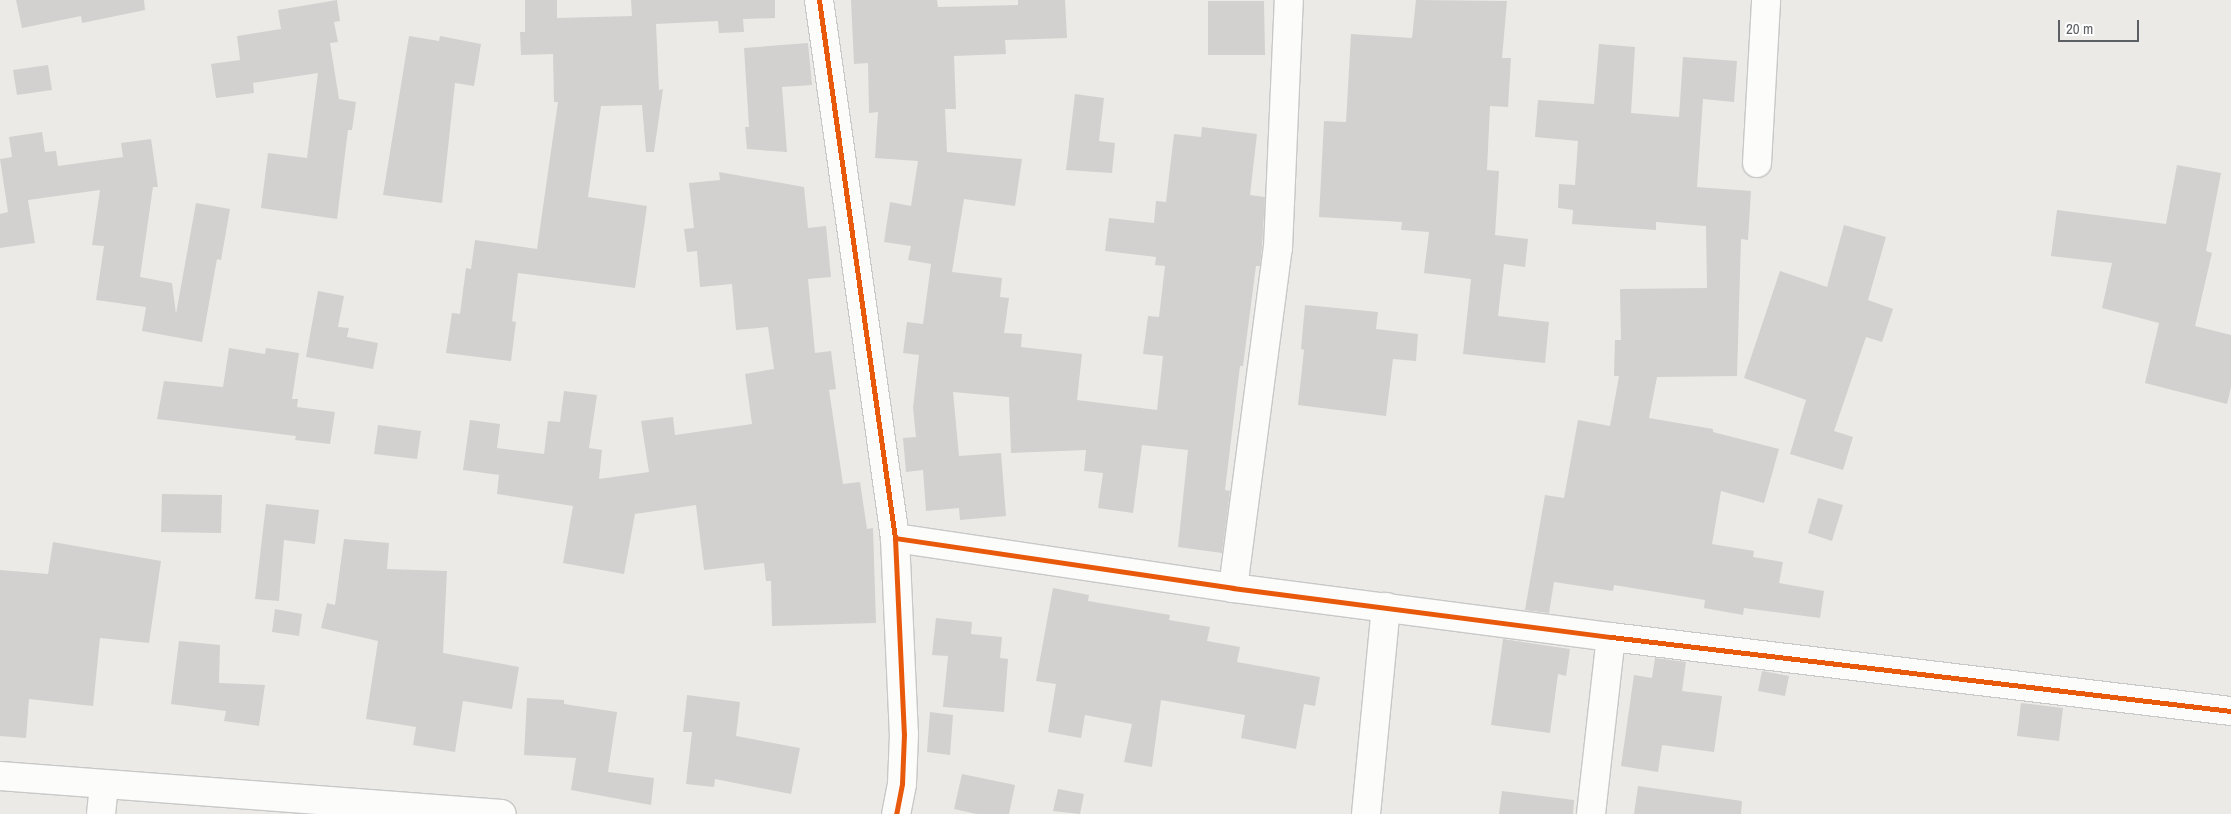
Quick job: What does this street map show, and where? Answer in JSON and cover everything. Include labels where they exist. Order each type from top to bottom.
[{"type":"street","points":[[819,0],[895,538],[904,734],[902,784],[896,814]]},
{"type":"street","points":[[1233,588],[1278,248],[1289,70],[1289,0]]},
{"type":"street","points":[[1757,164],[1766,0]]},
{"type":"street","points":[[895,538],[1233,588],[1611,637],[2231,711]]},
{"type":"street","points":[[1366,814],[1386,607]]},
{"type":"street","points":[[1591,814],[1611,637]]},
{"type":"street","points":[[0,776],[502,814]]},
{"type":"street","points":[[101,814],[104,784]]},
{"type":"building","points":[[16,0],[144,0],[145,10],[82,23],[81,16],[22,28]]},
{"type":"building","points":[[337,0],[340,21],[334,22],[338,42],[330,43],[339,99],[356,102],[352,130],[348,130],[337,219],[261,208],[268,153],[307,158],[318,73],[253,83],[254,93],[216,98],[211,64],[240,60],[237,36],[281,29],[278,10]]},
{"type":"building","points":[[525,0],[557,0],[557,18],[632,16],[631,0],[775,0],[775,18],[743,19],[744,32],[719,33],[718,21],[656,24],[659,90],[663,89],[654,152],[646,152],[642,105],[601,106],[588,197],[647,206],[635,288],[518,273],[512,321],[516,322],[511,361],[446,353],[452,313],[460,314],[466,268],[471,269],[475,240],[537,249],[558,102],[554,102],[553,54],[521,55],[520,32],[525,32]]},
{"type":"building","points":[[851,0],[937,0],[938,7],[1018,5],[1018,0],[1065,0],[1067,38],[1005,40],[1006,54],[954,56],[956,109],[945,109],[947,152],[1022,159],[1015,206],[964,199],[952,272],[1002,278],[1000,297],[1009,298],[1004,333],[1022,334],[1021,347],[1082,354],[1077,400],[1157,410],[1163,356],[1143,354],[1148,316],[1159,317],[1165,266],[1155,265],[1156,257],[1105,251],[1109,218],[1154,223],[1156,201],[1166,202],[1174,134],[1201,137],[1202,127],[1257,134],[1250,195],[1265,197],[1262,247],[1260,266],[1256,266],[1243,366],[1240,366],[1225,490],[1230,491],[1222,553],[1178,547],[1188,450],[1142,445],[1133,513],[1098,508],[1103,473],[1084,471],[1086,450],[1011,453],[1009,397],[953,392],[959,456],[1001,453],[1006,516],[960,520],[959,508],[926,511],[923,470],[906,472],[903,438],[916,437],[913,408],[919,355],[903,353],[907,322],[923,324],[931,264],[908,260],[911,246],[884,242],[890,202],[911,206],[918,161],[875,158],[878,112],[869,113],[868,63],[854,64]]},
{"type":"building","points":[[1416,0],[1507,1],[1502,58],[1511,58],[1508,107],[1490,106],[1487,170],[1499,171],[1495,235],[1528,239],[1525,267],[1504,264],[1498,316],[1549,322],[1545,363],[1463,354],[1471,279],[1424,273],[1429,232],[1401,230],[1402,222],[1319,217],[1324,121],[1346,122],[1351,34],[1412,38]]},
{"type":"building","points":[[1208,1],[1264,1],[1265,55],[1208,55]]},
{"type":"building","points":[[409,36],[439,41],[440,36],[481,44],[474,86],[455,83],[442,203],[383,195]]},
{"type":"building","points":[[808,43],[812,85],[782,87],[787,152],[747,149],[745,127],[749,127],[744,48]]},
{"type":"building","points":[[1599,44],[1635,47],[1631,113],[1679,117],[1683,57],[1737,61],[1734,102],[1703,99],[1697,187],[1751,191],[1748,240],[1741,239],[1737,376],[1657,377],[1649,418],[1713,429],[1713,432],[1779,449],[1764,503],[1721,491],[1712,544],[1754,551],[1753,557],[1783,562],[1779,583],[1824,591],[1820,618],[1744,608],[1743,615],[1704,608],[1705,600],[1614,585],[1613,591],[1554,582],[1549,613],[1525,610],[1545,495],[1564,498],[1578,420],[1610,426],[1619,376],[1614,376],[1615,340],[1621,340],[1620,289],[1707,288],[1706,226],[1656,222],[1656,230],[1572,224],[1573,210],[1558,208],[1559,184],[1575,185],[1578,141],[1535,137],[1538,100],[1594,104]]},
{"type":"building","points":[[48,65],[52,90],[17,95],[13,70]]},
{"type":"building","points":[[1075,94],[1104,98],[1099,141],[1115,143],[1112,173],[1066,170]]},
{"type":"building","points":[[42,132],[45,152],[56,151],[58,166],[123,157],[121,143],[151,139],[158,187],[153,187],[140,277],[172,283],[176,314],[196,203],[230,209],[221,260],[217,259],[202,342],[142,331],[146,307],[96,300],[104,246],[92,245],[100,190],[28,200],[35,243],[0,248],[0,214],[8,212],[0,159],[12,157],[9,137]]},
{"type":"building","points":[[2177,165],[2221,173],[2206,251],[2212,253],[2195,326],[2231,335],[2231,387],[2227,404],[2145,383],[2159,323],[2102,308],[2112,263],[2051,256],[2057,210],[2166,224]]},
{"type":"building","points":[[719,172],[804,187],[808,228],[826,226],[831,277],[808,279],[815,353],[831,351],[836,389],[829,390],[843,484],[860,482],[867,529],[873,528],[876,623],[772,626],[771,581],[766,581],[764,563],[704,570],[696,505],[635,514],[624,574],[563,563],[573,506],[497,494],[499,475],[463,470],[470,420],[500,424],[497,448],[544,454],[548,421],[560,422],[564,391],[597,395],[589,448],[602,450],[599,479],[649,472],[641,421],[673,417],[675,435],[752,424],[745,374],[774,369],[768,327],[736,330],[732,284],[700,287],[697,251],[687,252],[684,229],[694,228],[689,183],[720,180]]},
{"type":"building","points":[[1844,225],[1886,237],[1868,300],[1893,309],[1882,342],[1866,337],[1834,431],[1853,437],[1843,470],[1790,454],[1806,400],[1744,378],[1780,271],[1827,287]]},
{"type":"building","points":[[318,291],[344,296],[338,327],[349,328],[347,337],[378,343],[373,369],[306,357]]},
{"type":"building","points":[[1305,305],[1378,312],[1376,329],[1418,334],[1416,361],[1393,359],[1386,416],[1298,405],[1304,350],[1301,349]]},
{"type":"building","points":[[229,348],[265,354],[266,348],[299,353],[292,399],[298,399],[297,407],[335,412],[330,444],[295,440],[296,436],[157,419],[164,381],[223,387]]},
{"type":"building","points":[[378,425],[421,431],[417,459],[374,454]]},
{"type":"building","points":[[162,494],[222,495],[221,533],[161,532]]},
{"type":"building","points":[[1818,498],[1843,505],[1832,541],[1808,533]]},
{"type":"building","points":[[266,504],[319,510],[315,544],[284,540],[279,601],[255,599]]},
{"type":"building","points":[[344,539],[389,543],[387,569],[447,571],[443,653],[519,667],[512,709],[463,701],[455,752],[413,745],[416,727],[366,719],[378,641],[321,628],[327,603],[335,605]]},
{"type":"building","points":[[53,542],[161,561],[149,643],[100,638],[93,706],[29,699],[26,738],[0,736],[0,570],[48,574]]},
{"type":"building","points":[[1053,588],[1089,595],[1088,601],[1170,615],[1169,620],[1210,627],[1207,641],[1240,647],[1237,662],[1320,677],[1315,706],[1304,704],[1296,749],[1241,738],[1245,715],[1161,700],[1152,767],[1124,762],[1132,724],[1085,715],[1081,738],[1048,732],[1056,684],[1036,681]]},
{"type":"building","points":[[275,609],[302,614],[299,636],[272,632]]},
{"type":"building","points":[[936,618],[972,622],[971,634],[1002,637],[1000,658],[1008,659],[1004,712],[943,707],[948,656],[932,655]]},
{"type":"building","points":[[1503,639],[1570,649],[1566,676],[1558,674],[1550,733],[1491,725]]},
{"type":"building","points":[[179,641],[220,645],[219,683],[265,685],[259,726],[224,721],[226,711],[171,704]]},
{"type":"building","points":[[1655,658],[1686,662],[1682,691],[1722,696],[1714,752],[1662,745],[1658,772],[1621,766],[1634,675],[1652,678]]},
{"type":"building","points":[[1762,671],[1789,676],[1785,696],[1758,691]]},
{"type":"building","points":[[687,695],[740,702],[736,736],[800,748],[791,794],[715,779],[714,787],[686,784],[692,732],[683,732]]},
{"type":"building","points":[[527,698],[564,700],[564,704],[617,712],[608,772],[654,778],[651,805],[571,790],[576,758],[524,755]]},
{"type":"building","points":[[2021,703],[2063,708],[2059,741],[2017,736]]},
{"type":"building","points":[[930,712],[953,715],[950,755],[927,752]]},
{"type":"building","points":[[962,774],[1015,785],[1009,814],[977,814],[954,809]]},
{"type":"building","points":[[1638,786],[1742,801],[1741,814],[1634,814]]},
{"type":"building","points":[[1058,789],[1084,794],[1080,814],[1053,811]]},
{"type":"building","points":[[1502,791],[1574,800],[1573,814],[1499,814]]},
{"type":"cycle path","points":[[819,0],[895,538],[904,734],[902,784],[896,814]]},
{"type":"cycle path","points":[[895,538],[1233,588],[1611,637],[2231,711]]}]
